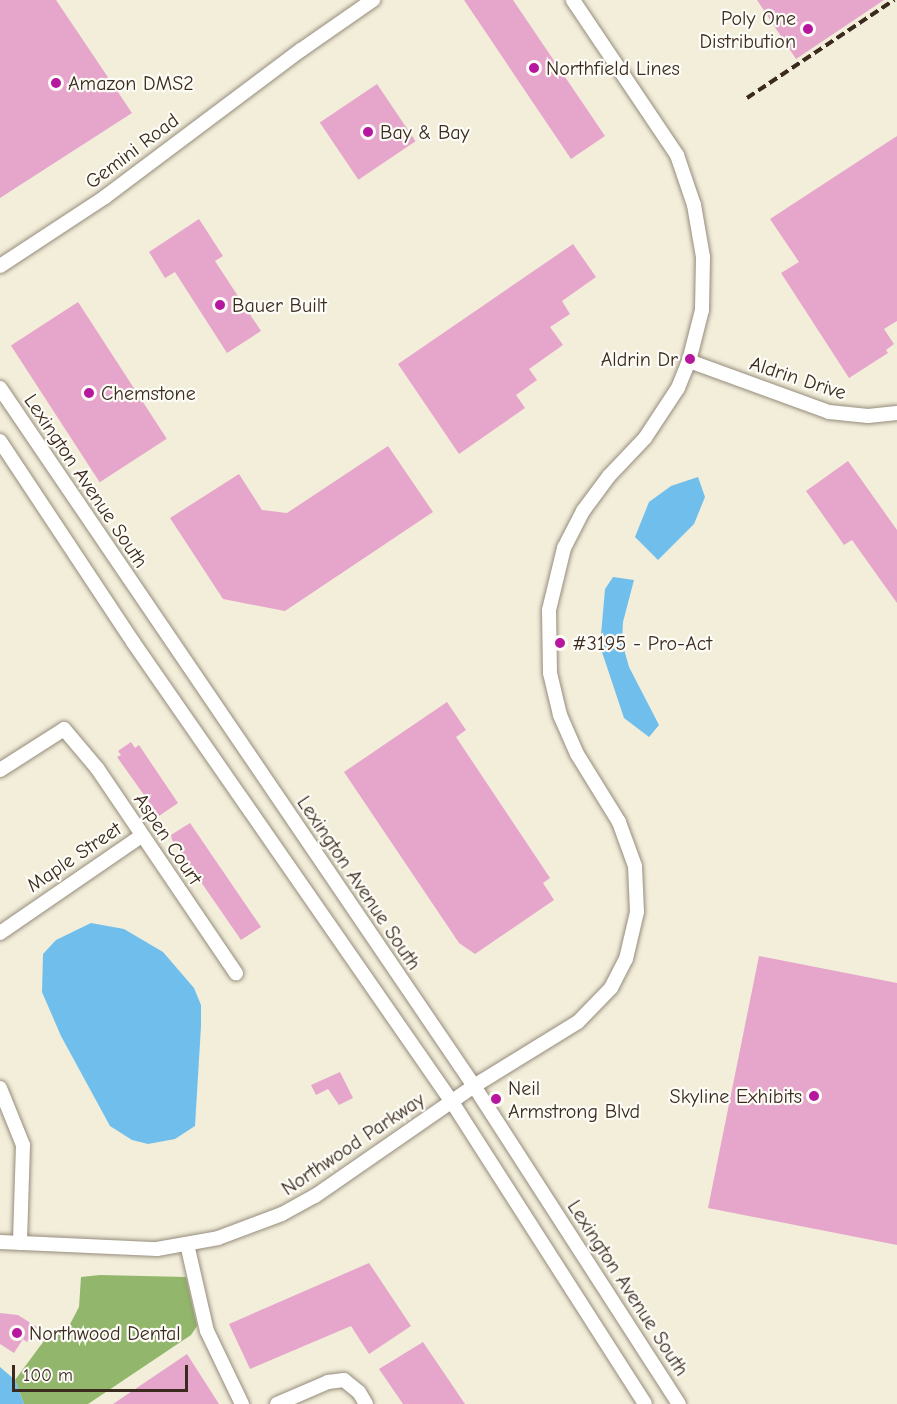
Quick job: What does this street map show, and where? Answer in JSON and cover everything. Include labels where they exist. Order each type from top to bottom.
[{"type":"street","name":"Gemini Road","points":[[0,266],[105,196],[373,0]]},
{"type":"street","name":"Northwood Parkway","points":[[0,1242],[157,1249],[187,1244],[254,1226],[304,1203],[474,1086],[578,1022],[611,988],[631,944],[638,897],[635,866],[619,822],[577,754],[560,715],[550,674],[549,610],[564,548],[583,511],[609,476],[645,438],[662,415],[689,361],[702,310],[704,284],[700,231],[677,155],[573,0]]},
{"type":"street","name":"Aldrin Drive","points":[[689,361],[829,412],[868,416],[897,413]]},
{"type":"street","name":"Lexington Avenue South","points":[[0,388],[474,1086],[679,1404]]},
{"type":"street","points":[[0,441],[133,642],[452,1102],[567,1278],[645,1404]]},
{"type":"street","name":"Aspen Court","points":[[0,770],[64,729],[97,768],[236,973]]},
{"type":"street","name":"Maple Street","points":[[0,933],[141,836]]},
{"type":"street","points":[[0,1088],[23,1145],[20,1243]]},
{"type":"street","points":[[187,1244],[207,1331],[242,1404]]},
{"type":"street","points":[[277,1404],[328,1382],[344,1380],[359,1392],[366,1404]]},
{"type":"green space","points":[[100,1275],[186,1277],[197,1326],[191,1335],[88,1404],[24,1404],[15,1380],[49,1334],[69,1326],[79,1307],[81,1277]]},
{"type":"water","points":[[698,477],[705,497],[694,524],[658,560],[635,537],[649,502],[671,486]]},
{"type":"water","points":[[613,577],[634,580],[623,622],[622,642],[629,667],[659,725],[649,737],[624,718],[600,646],[605,589]]},
{"type":"water","points":[[91,923],[124,929],[163,952],[194,988],[201,1005],[195,1126],[175,1139],[148,1144],[132,1140],[110,1126],[61,1036],[42,992],[43,954],[56,940]]},
{"type":"water","points":[[0,1367],[15,1380],[24,1404],[0,1404]]},
{"type":"building","name":"Amazon DMS2","points":[[0,0],[56,0],[132,113],[0,198]]},
{"type":"building","name":"Northfield Lines","points":[[464,0],[513,0],[605,136],[571,159]]},
{"type":"building","name":"Poly One Distribution","points":[[757,0],[884,0],[796,59]]},
{"type":"building","name":"Bay & Bay","points":[[377,84],[416,141],[358,180],[320,123]]},
{"type":"building","points":[[897,136],[897,321],[884,329],[894,344],[886,350],[888,353],[849,378],[781,273],[799,262],[770,219]]},
{"type":"building","name":"Bauer Built","points":[[199,219],[223,256],[215,261],[261,331],[227,353],[175,272],[165,278],[149,252]]},
{"type":"building","points":[[573,244],[596,277],[562,301],[570,314],[550,327],[563,345],[529,369],[537,380],[516,395],[525,408],[459,454],[398,364]]},
{"type":"building","name":"Chemstone","points":[[78,302],[167,439],[100,482],[11,346]]},
{"type":"building","points":[[388,446],[433,512],[285,611],[223,599],[170,518],[239,474],[262,510],[287,513]]},
{"type":"building","points":[[848,461],[897,530],[897,603],[852,540],[844,545],[806,491]]},
{"type":"building","points":[[447,702],[466,730],[456,737],[550,878],[543,883],[554,900],[475,954],[459,943],[344,772]]},
{"type":"building","points":[[131,742],[135,748],[139,745],[178,803],[159,816],[117,757],[121,755],[118,751]]},
{"type":"building","points":[[190,823],[261,927],[241,940],[172,840],[171,835]]},
{"type":"building","name":"Skyline Exhibits","points":[[759,956],[897,983],[897,1245],[708,1208]]},
{"type":"building","points":[[340,1072],[353,1098],[339,1105],[328,1089],[316,1095],[311,1085]]},
{"type":"building","points":[[369,1263],[411,1326],[369,1354],[351,1326],[250,1369],[229,1324]]},
{"type":"building","name":"Northwood Dental","points":[[0,1313],[18,1315],[37,1327],[27,1342],[23,1339],[14,1353],[0,1344]]},
{"type":"building","points":[[423,1342],[465,1404],[403,1404],[379,1369]]},
{"type":"building","points":[[187,1354],[219,1404],[113,1404]]},
{"type":"railway","points":[[747,98],[894,0]]},
{"type":"place","name":"Poly One Distribution","points":[[808,29]]},
{"type":"place","name":"Northfield Lines","points":[[534,68]]},
{"type":"place","name":"Amazon DMS2","points":[[56,83]]},
{"type":"place","name":"Bay & Bay","points":[[368,132]]},
{"type":"place","name":"Bauer Built","points":[[220,305]]},
{"type":"place","name":"Aldrin Dr","points":[[690,359]]},
{"type":"place","name":"Chemstone","points":[[89,393]]},
{"type":"place","name":"#3195 - Pro-Act","points":[[560,643]]},
{"type":"place","name":"Skyline Exhibits","points":[[814,1096]]},
{"type":"place","name":"Neil Armstrong Blvd","points":[[496,1099]]},
{"type":"place","name":"Northwood Dental","points":[[17,1333]]}]
